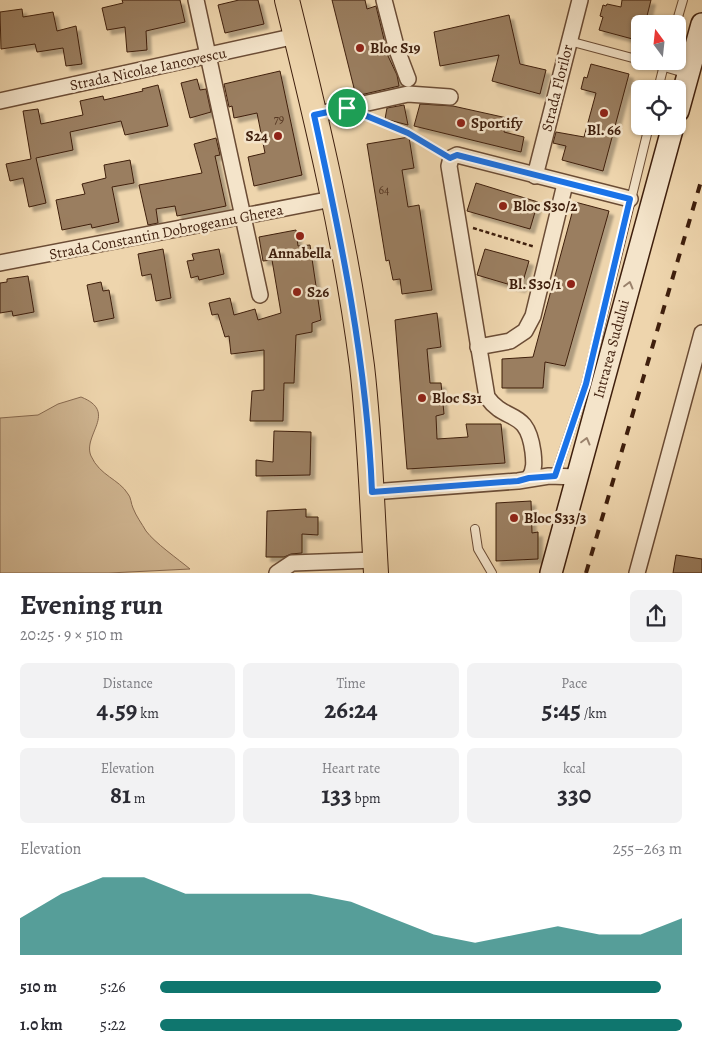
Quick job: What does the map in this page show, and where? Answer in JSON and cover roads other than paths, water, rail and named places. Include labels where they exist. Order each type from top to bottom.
[{"type":"main road","points":[[287,0],[332,199],[350,291],[362,367],[376,567]]},
{"type":"street","points":[[196,0],[210,56],[260,295]]},
{"type":"street","points":[[384,0],[397,50],[408,79]]},
{"type":"street","name":"Strada Florilor","points":[[535,176],[580,0]]},
{"type":"street","points":[[686,81],[702,24]]},
{"type":"street","name":"Strada Nicolae Iancovescu","points":[[0,100],[296,36]]},
{"type":"street","points":[[314,115],[408,94],[450,97]]},
{"type":"street","name":"Intrarea Sudului","points":[[551,573],[671,135]]},
{"type":"street","points":[[529,478],[533,473],[534,458],[528,430],[522,422],[492,404],[487,397],[449,166],[450,158],[457,155],[630,199]]},
{"type":"street","points":[[478,348],[510,341],[525,331],[533,316],[566,184]]},
{"type":"street","name":"Strada Constantin Dobrogeanu Gherea","points":[[0,264],[332,199]]},
{"type":"street","points":[[637,573],[702,333]]},
{"type":"street","points":[[372,492],[518,481],[555,476],[577,477]]},
{"type":"street","points":[[277,573],[292,563],[376,567]]},
{"type":"lane","points":[[679,15],[683,0]]},
{"type":"lane","points":[[569,41],[631,58]]},
{"type":"lane","points":[[679,70],[688,74]]},
{"type":"lane","points":[[555,476],[586,384],[647,135]]},
{"type":"lane","points":[[475,529],[478,549],[492,573]]},
{"type":"railway","points":[[586,573],[702,178]]},
{"type":"place","name":"Bloc S19","points":[[360,48]]},
{"type":"place","name":"Bl. 66","points":[[604,113]]},
{"type":"place","name":"Sportify","points":[[461,123]]},
{"type":"place","name":"S24","points":[[278,136]]},
{"type":"place","name":"Bloc S30/2","points":[[503,206]]},
{"type":"place","name":"Annabella","points":[[300,236]]},
{"type":"place","name":"Bl. S30/1","points":[[571,284]]},
{"type":"place","name":"S26","points":[[297,292]]},
{"type":"place","name":"Bloc S31","points":[[422,398]]},
{"type":"place","name":"Bloc S33/3","points":[[514,518]]}]
